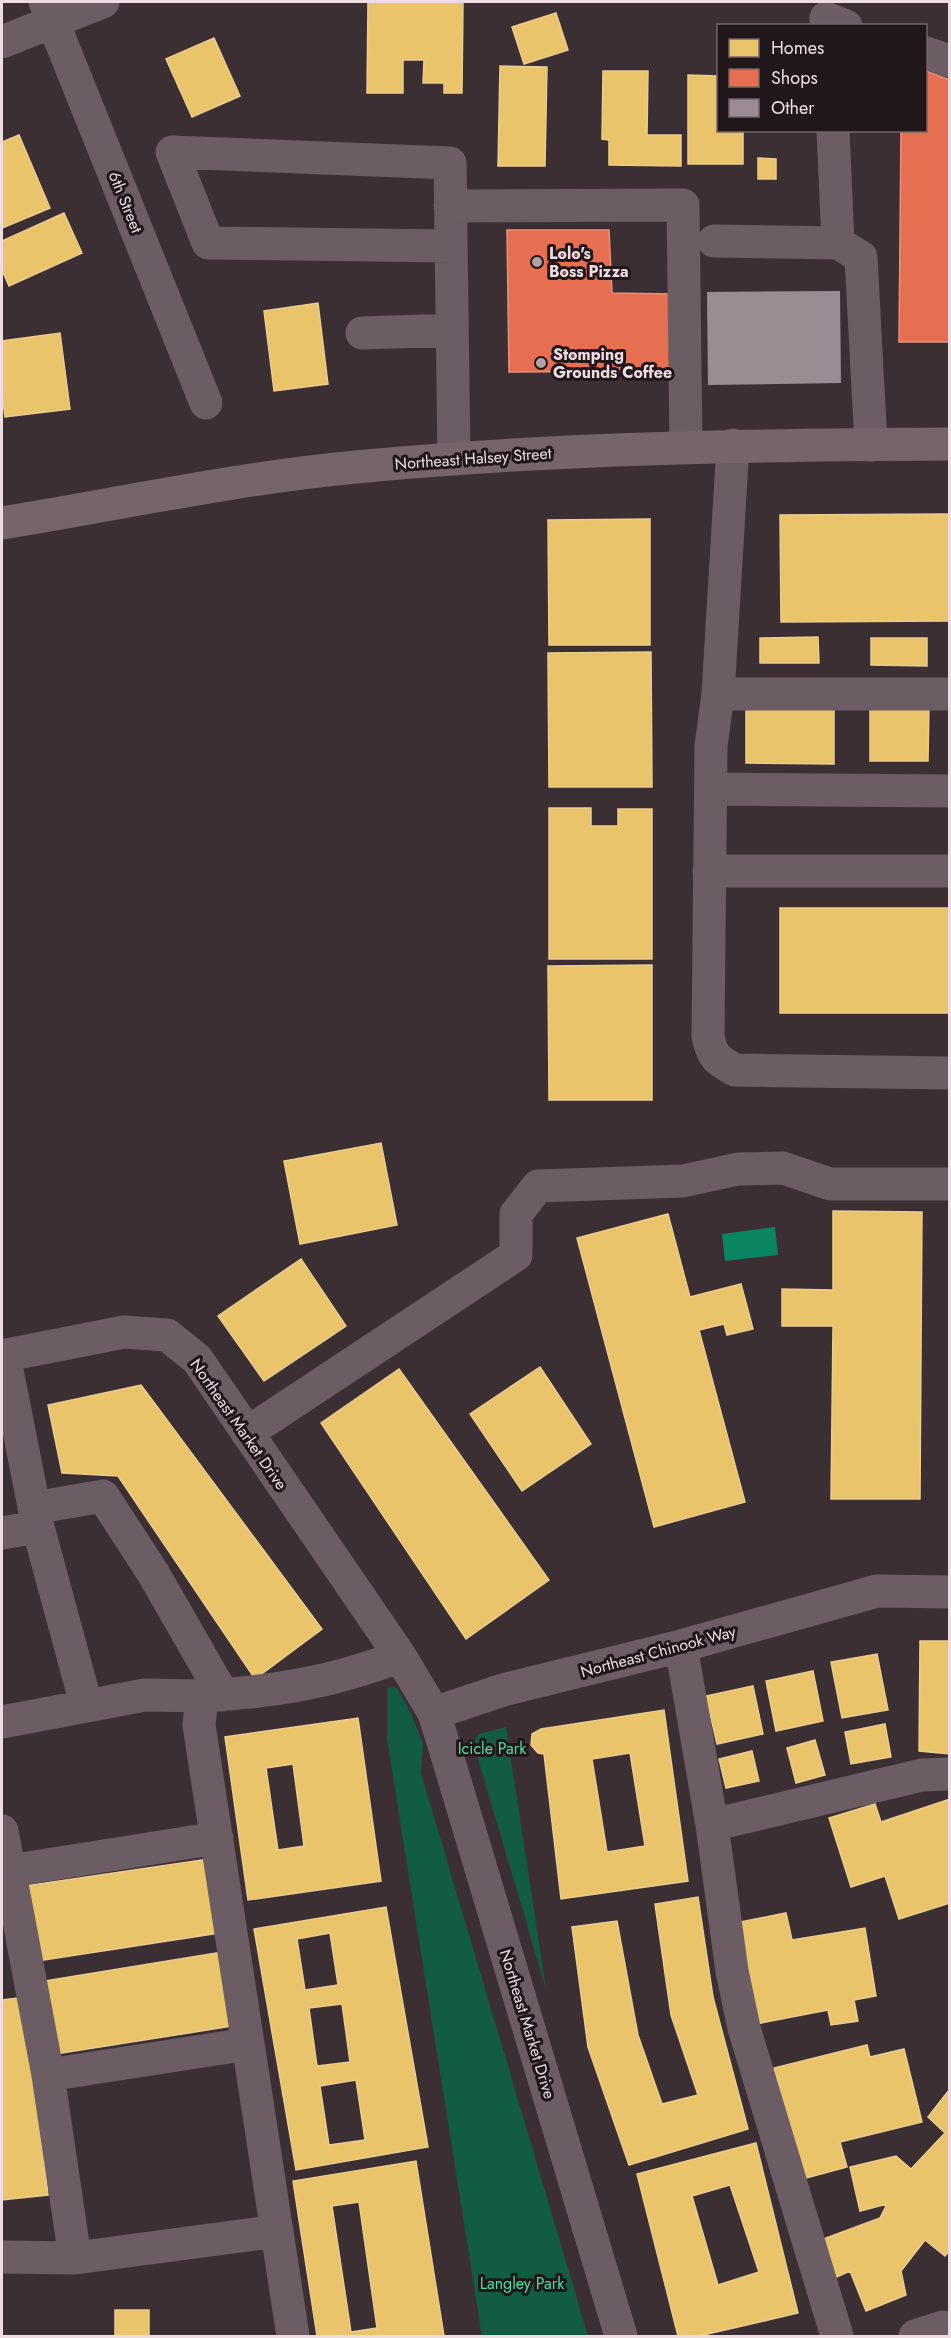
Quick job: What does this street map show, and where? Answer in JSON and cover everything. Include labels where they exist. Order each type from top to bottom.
[{"type":"main road","name":"Northeast Halsey Street","points":[[2,523],[332,470],[454,459],[686,446],[950,444]]},
{"type":"street","points":[[2,42],[49,11],[103,2]]},
{"type":"street","name":"6th Street","points":[[49,11],[206,403]]},
{"type":"street","points":[[826,24],[826,18],[841,24]]},
{"type":"street","points":[[927,53],[950,61]]},
{"type":"street","points":[[833,132],[838,243]]},
{"type":"street","points":[[451,246],[208,243],[172,152],[450,163],[454,459]]},
{"type":"street","points":[[450,206],[683,205],[686,446]]},
{"type":"street","points":[[714,241],[838,243],[861,258],[871,445]]},
{"type":"street","points":[[362,333],[452,330]]},
{"type":"street","points":[[733,445],[718,694],[711,746],[708,1036],[711,1052],[719,1061],[735,1070],[950,1073]]},
{"type":"street","points":[[718,694],[950,694]]},
{"type":"street","points":[[711,789],[950,791]]},
{"type":"street","points":[[709,871],[950,871]]},
{"type":"street","points":[[247,1432],[516,1255],[516,1214],[538,1186],[683,1181],[738,1169],[783,1168],[830,1184],[950,1184]]},
{"type":"street","name":"Northeast Market Drive","points":[[3,1355],[124,1332],[167,1335],[196,1359],[400,1656]]},
{"type":"street","points":[[3,1355],[36,1517],[86,1704]]},
{"type":"street","points":[[2,1533],[36,1517],[103,1496],[153,1573],[213,1695]]},
{"type":"street","name":"Northeast Chinook Way","points":[[434,1713],[503,1690],[681,1646],[877,1591],[950,1592]]},
{"type":"street","points":[[681,1646],[712,1825],[732,1971],[744,2028],[837,2337]]},
{"type":"street","points":[[2,1722],[86,1704],[145,1695],[213,1695],[309,1684],[358,1673],[400,1656],[434,1713]]},
{"type":"street","points":[[213,1695],[199,1725],[293,2337]]},
{"type":"street","name":"Northeast Market Drive","points":[[434,1713],[621,2337]]},
{"type":"street","points":[[712,1825],[922,1775],[950,1774]]},
{"type":"street","points":[[2,1831],[48,2075],[75,2258]]},
{"type":"street","points":[[9,1871],[217,1838]]},
{"type":"street","points":[[48,2075],[249,2044]]},
{"type":"street","points":[[2,2257],[75,2258],[277,2231]]},
{"type":"green space","name":"Langley Park","points":[[396,1687],[408,1707],[423,1743],[421,1773],[588,2336],[482,2336],[387,1739],[387,1688]]},
{"type":"green space","name":"Icicle Park","points":[[506,1727],[546,1989],[473,1742],[479,1734]]},
{"type":"shaded area","points":[[775,1227],[778,1255],[725,1261],[722,1234]]},
{"type":"building: Homes","points":[[368,2],[463,2],[462,93],[444,93],[444,83],[423,83],[424,60],[403,60],[403,93],[367,93]]},
{"type":"building: Homes","points":[[556,13],[568,50],[524,64],[512,27]]},
{"type":"building: Homes","points":[[214,38],[240,96],[192,117],[166,59]]},
{"type":"building: Homes","points":[[500,66],[547,67],[545,166],[498,166]]},
{"type":"building: Homes","points":[[603,71],[648,71],[647,135],[681,135],[681,166],[609,165],[609,140],[602,139]]},
{"type":"building: Homes","points":[[688,75],[717,76],[717,132],[743,132],[743,164],[688,164]]},
{"type":"building: Homes","points":[[19,135],[50,208],[2,228],[2,142]]},
{"type":"building: Homes","points":[[758,158],[776,159],[776,179],[758,179]]},
{"type":"building: Homes","points":[[64,213],[82,253],[9,286],[2,270],[2,241]]},
{"type":"building: Homes","points":[[318,303],[328,384],[274,391],[264,311]]},
{"type":"building: Homes","points":[[60,333],[70,409],[5,417],[2,393],[2,341]]},
{"type":"building: Homes","points":[[950,514],[950,621],[781,622],[780,515]]},
{"type":"building: Homes","points":[[650,519],[650,645],[549,645],[548,520]]},
{"type":"building: Homes","points":[[818,637],[819,663],[760,663],[760,638]]},
{"type":"building: Homes","points":[[871,638],[927,638],[927,666],[871,665]]},
{"type":"building: Homes","points":[[651,652],[652,787],[549,787],[548,653]]},
{"type":"building: Homes","points":[[746,704],[834,704],[834,764],[746,763]]},
{"type":"building: Homes","points":[[870,705],[929,705],[928,761],[870,761]]},
{"type":"building: Homes","points":[[549,808],[591,808],[591,826],[618,826],[618,809],[652,809],[652,959],[549,959]]},
{"type":"building: Homes","points":[[780,908],[950,908],[950,1013],[780,1013]]},
{"type":"building: Homes","points":[[652,965],[652,1100],[549,1100],[548,966]]},
{"type":"building: Homes","points":[[381,1143],[397,1225],[300,1244],[284,1161]]},
{"type":"building: Homes","points":[[833,1211],[922,1212],[920,1499],[831,1499],[833,1326],[782,1326],[782,1289],[833,1290]]},
{"type":"building: Homes","points":[[668,1214],[690,1297],[741,1284],[753,1329],[727,1335],[724,1324],[699,1330],[745,1502],[654,1527],[577,1238]]},
{"type":"building: Homes","points":[[301,1259],[346,1326],[264,1381],[218,1316]]},
{"type":"building: Homes","points":[[540,1367],[591,1444],[522,1491],[470,1414]]},
{"type":"building: Homes","points":[[399,1369],[549,1580],[466,1639],[321,1423]]},
{"type":"building: Homes","points":[[141,1385],[322,1629],[255,1679],[118,1476],[62,1473],[48,1405]]},
{"type":"building: Homes","points":[[920,1641],[950,1641],[950,1754],[919,1751]]},
{"type":"building: Homes","points":[[877,1654],[888,1710],[842,1718],[831,1662]]},
{"type":"building: Homes","points":[[813,1671],[823,1721],[776,1731],[766,1681]]},
{"type":"building: Homes","points":[[753,1686],[763,1734],[717,1744],[706,1696]]},
{"type":"building: Homes","points":[[664,1710],[688,1881],[561,1899],[544,1754],[538,1753],[531,1745],[532,1734],[541,1729]],"holes":[[[630,1753],[645,1846],[607,1852],[592,1759]]]},
{"type":"building: Homes","points":[[358,1718],[381,1881],[248,1900],[225,1737]],"holes":[[[293,1764],[304,1846],[278,1850],[266,1768]]]},
{"type":"building: Homes","points":[[885,1724],[891,1757],[851,1764],[845,1732]]},
{"type":"building: Homes","points":[[815,1740],[825,1775],[796,1783],[787,1748]]},
{"type":"building: Homes","points":[[752,1751],[759,1781],[726,1788],[719,1759]]},
{"type":"building: Homes","points":[[950,1799],[950,1903],[899,1919],[885,1876],[851,1887],[829,1818],[875,1804],[881,1822]]},
{"type":"building: Homes","points":[[208,1859],[219,1933],[38,1961],[26,1886]]},
{"type":"building: Homes","points":[[698,1897],[713,1997],[748,2129],[629,2165],[588,2047],[572,1927],[617,1921],[638,2035],[662,2104],[698,2095],[671,2015],[655,1904]]},
{"type":"building: Homes","points":[[386,1907],[428,2147],[296,2170],[254,1929]],"holes":[[[330,1933],[338,1985],[305,1990],[297,1939]],[[342,2004],[350,2062],[317,2066],[309,2008]],[[356,2080],[365,2140],[329,2145],[320,2086]]]},
{"type":"building: Homes","points":[[786,1913],[792,1940],[865,1928],[876,1996],[854,2000],[858,2021],[831,2025],[828,2010],[756,2024],[735,1923]]},
{"type":"building: Homes","points":[[228,1951],[239,2025],[56,2054],[44,1981]]},
{"type":"building: Homes","points":[[26,1997],[48,2195],[2,2200],[2,2000]]},
{"type":"building: Homes","points":[[867,2045],[870,2057],[904,2049],[922,2122],[840,2142],[847,2167],[802,2179],[774,2068]]},
{"type":"building: Homes","points":[[950,2089],[950,2250],[945,2256],[925,2240],[901,2271],[906,2295],[866,2311],[850,2271],[828,2281],[818,2241],[880,2218],[887,2204],[860,2211],[850,2167],[896,2156],[911,2169],[945,2133],[928,2117]]},
{"type":"building: Homes","points":[[756,2143],[798,2313],[699,2336],[678,2336],[637,2174]],"holes":[[[730,2185],[759,2272],[718,2285],[692,2196]]]},
{"type":"building: Homes","points":[[416,2161],[444,2336],[317,2336],[293,2181]],"holes":[[[359,2202],[377,2328],[351,2332],[332,2206]]]},
{"type":"building: Homes","points":[[115,2310],[149,2310],[149,2336],[115,2336]]},
{"type":"building: Shops","points":[[927,71],[950,80],[950,342],[899,342],[901,132],[927,132]]},
{"type":"building: Shops","points":[[507,230],[609,230],[612,293],[674,294],[676,371],[509,372]]},
{"type":"building: Other","points":[[840,291],[841,383],[708,385],[707,292]]},
{"type":"place","name":"Lolo's Boss Pizza","points":[[537,262]]},
{"type":"place","name":"Stomping Grounds Coffee","points":[[541,363]]}]
